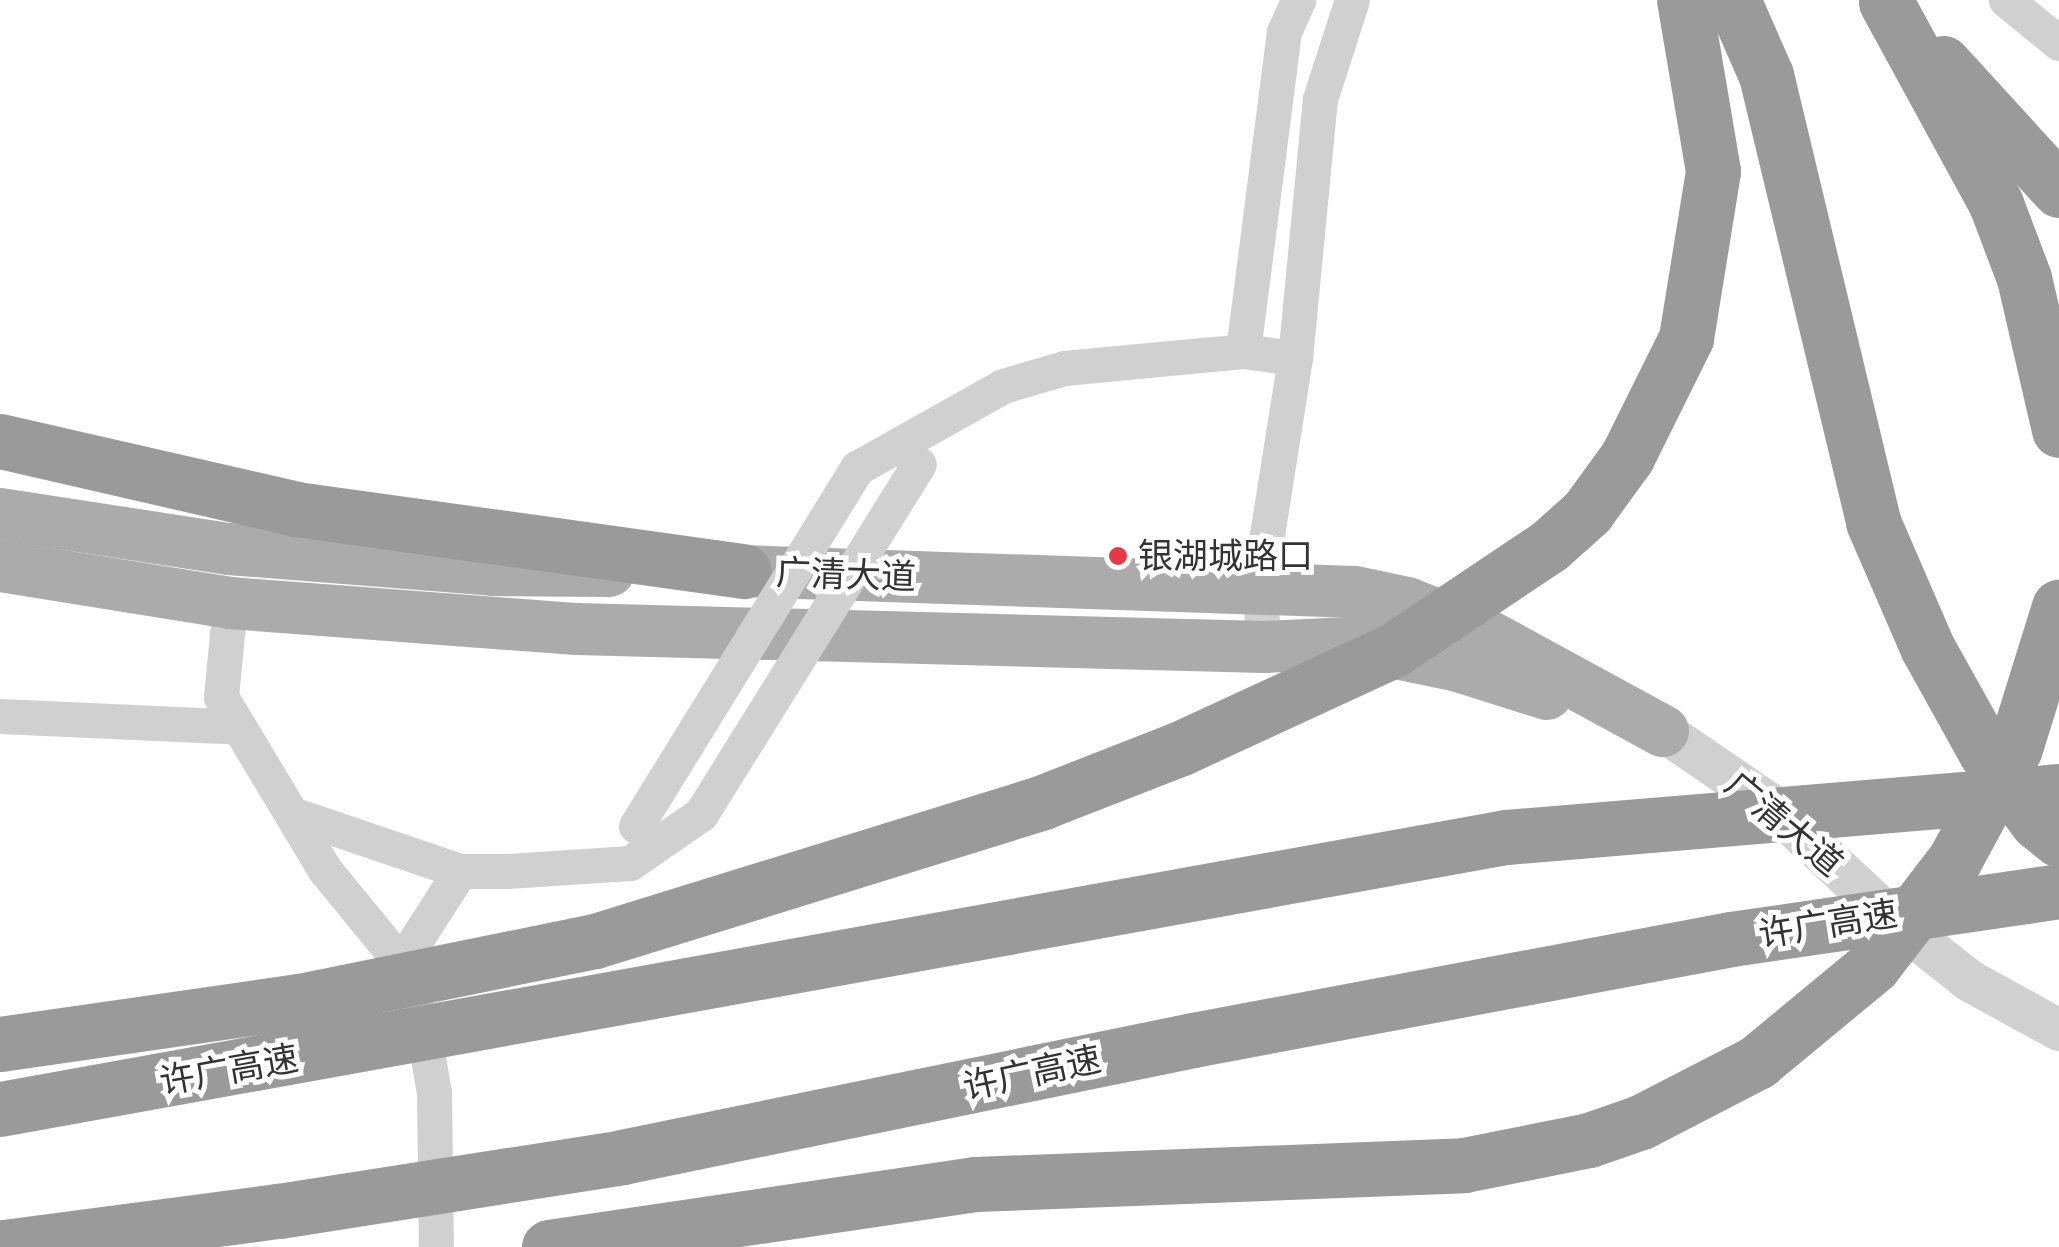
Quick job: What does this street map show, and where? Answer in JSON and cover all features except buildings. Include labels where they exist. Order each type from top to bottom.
[{"type":"highway","points":[[0,1044],[300,1001],[595,941],[1043,802],[1179,749],[1394,650],[1549,546],[1587,512],[1628,457],[1686,338],[1713,171],[1684,0]]},
{"type":"highway","points":[[1733,0],[1766,76],[1872,522],[1928,647],[1986,753],[2037,822],[2059,840]]},
{"type":"highway","points":[[1885,1],[2059,190]]},
{"type":"highway","points":[[1885,1],[1996,204],[2024,278],[2059,430]]},
{"type":"highway","points":[[0,441],[296,509],[744,571]]},
{"type":"highway","points":[[549,1247],[975,1184],[1464,1166],[1570,1145],[1641,1122],[1758,1062],[1873,966],[1954,862],[2015,748],[2059,607]]},
{"type":"highway","name":"许广高速","points":[[0,1109],[1506,837],[2059,791]]},
{"type":"highway","name":"许广高速","points":[[4,1247],[279,1212],[622,1156],[1192,1040],[1731,939],[2059,891]]},
{"type":"highway","points":[[300,1001],[695,982]]},
{"type":"main road","name":"广清大道","points":[[0,514],[229,549],[493,570],[744,571],[1259,585],[1407,603],[1483,633],[1663,731]]},
{"type":"main road","name":"广清大道","points":[[0,566],[230,602],[577,629],[1264,647],[1348,643],[1422,658],[1663,731]]},
{"type":"street","points":[[1243,351],[1284,32],[1298,0]]},
{"type":"street","points":[[1264,647],[1259,585],[1295,358],[1320,99],[1352,0]]},
{"type":"street","points":[[2006,0],[2059,42]]},
{"type":"street","points":[[582,866],[617,847],[636,826],[857,468],[1003,386],[1064,368],[1243,351],[1295,358]]},
{"type":"street","points":[[292,814],[460,872],[630,862],[701,814],[950,416]]},
{"type":"street","points":[[230,602],[221,697],[325,870],[401,963],[424,1029],[434,1093],[436,1247]]},
{"type":"street","points":[[0,716],[240,728]]},
{"type":"street","name":"广清大道","points":[[1663,731],[1768,803],[1899,925],[1970,981],[2059,1030]]},
{"type":"street","points":[[401,963],[460,872]]},
{"type":"place","name":"银湖城路口","points":[[1118,556]]}]
